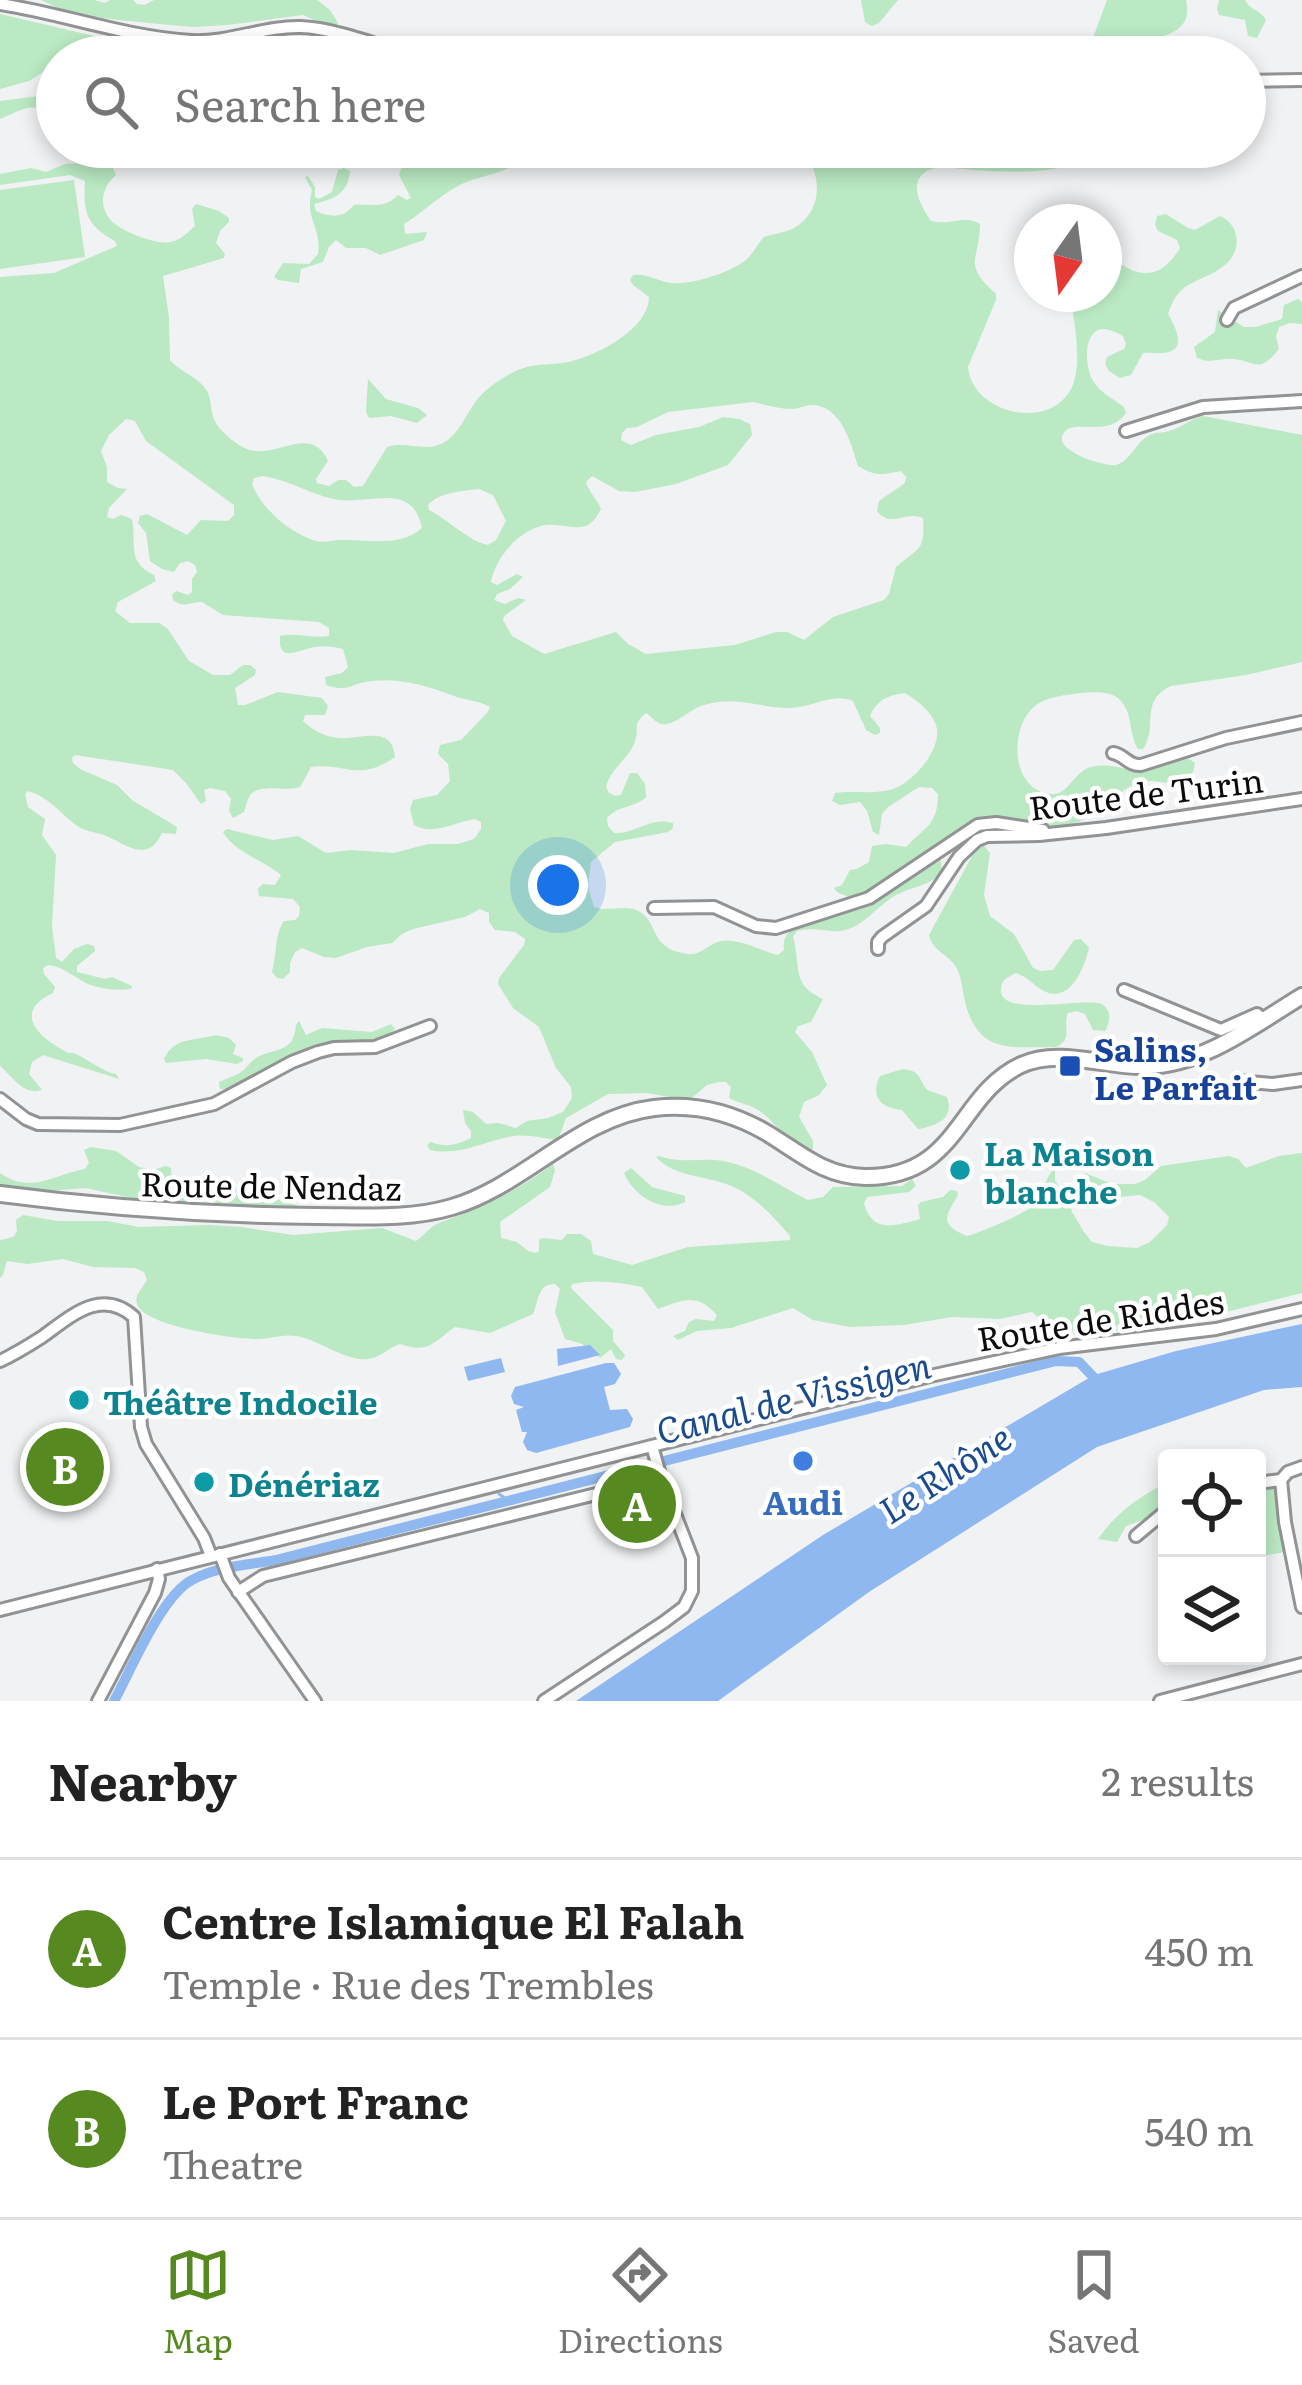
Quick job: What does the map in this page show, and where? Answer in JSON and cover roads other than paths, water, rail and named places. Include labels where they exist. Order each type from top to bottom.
[{"type":"main road","name":"Route de Nendaz","points":[[0,1195],[210,1214],[427,1213],[479,1196],[614,1118],[668,1107],[721,1112],[768,1134],[818,1167],[840,1174],[878,1175],[908,1168],[940,1150],[989,1089],[1022,1065],[1043,1059],[1134,1066],[1175,1063],[1208,1052],[1302,996]]},
{"type":"street","points":[[0,4],[156,36]]},
{"type":"street","points":[[249,36],[283,28],[341,36]]},
{"type":"street","points":[[1266,81],[1302,80]]},
{"type":"street","points":[[1227,320],[1234,308],[1302,276]]},
{"type":"street","points":[[1126,431],[1203,407],[1302,401]]},
{"type":"street","points":[[1113,753],[1141,765],[1226,738],[1302,722]]},
{"type":"street","name":"Route de Turin","points":[[878,949],[882,937],[926,906],[953,864],[987,836],[1027,836],[1174,819],[1302,799]]},
{"type":"street","points":[[653,908],[714,908],[756,926],[776,928],[868,898],[978,824],[1052,833]]},
{"type":"street","points":[[1124,991],[1221,1030],[1257,1014],[1263,1019]]},
{"type":"street","points":[[0,1100],[38,1124],[128,1124],[221,1102],[292,1062],[324,1050],[375,1047],[430,1026]]},
{"type":"street","points":[[1239,1081],[1302,1080]]},
{"type":"street","points":[[0,1360],[87,1306],[107,1304],[134,1317],[146,1444],[238,1592],[315,1701]]},
{"type":"street","name":"Route de Riddes","points":[[0,1610],[1007,1358],[1189,1333],[1302,1309]]},
{"type":"street","points":[[544,1701],[664,1622],[683,1607],[692,1592],[692,1558],[652,1446]]},
{"type":"street","points":[[1266,1482],[1281,1480],[1302,1467]]},
{"type":"street","points":[[238,1592],[263,1576],[661,1478]]},
{"type":"street","points":[[1281,1480],[1302,1607]]},
{"type":"street","points":[[1136,1536],[1158,1518]]},
{"type":"street","points":[[98,1701],[155,1593],[157,1570]]},
{"type":"street","points":[[1160,1701],[1302,1664]]},
{"type":"water","name":"Le Rhône","points":[[1302,1324],[1302,1387],[1264,1390],[1097,1447],[869,1592],[718,1701],[576,1701],[823,1535],[1094,1375],[1176,1351]]},
{"type":"water","points":[[590,1345],[600,1355],[558,1366],[557,1349]]},
{"type":"water","points":[[501,1358],[505,1372],[468,1381],[464,1367]]},
{"type":"water","points":[[614,1363],[621,1374],[615,1384],[604,1387],[610,1410],[627,1409],[633,1419],[630,1427],[536,1453],[527,1450],[523,1442],[527,1432],[522,1432],[516,1410],[524,1407],[514,1404],[511,1396],[515,1387]]},
{"type":"waterway","name":"Canal de Vissigen","points":[[114,1701],[170,1601],[192,1580],[212,1572],[276,1560],[1056,1361],[1079,1362],[1102,1386]]},
{"type":"waterway","points":[[499,1494],[509,1501]]},
{"type":"place","name":"Salins, Le Parfait","points":[[1070,1066]]},
{"type":"place","name":"La Maison blanche","points":[[960,1170]]},
{"type":"place","name":"Théâtre Indocile","points":[[79,1400]]},
{"type":"place","name":"Audi","points":[[803,1461]]},
{"type":"place","name":"Le Port Franc","points":[[65,1467]]},
{"type":"place","name":"Dénériaz","points":[[204,1482]]},
{"type":"place","name":"Centre Islamique El Falah","points":[[637,1504]]}]
